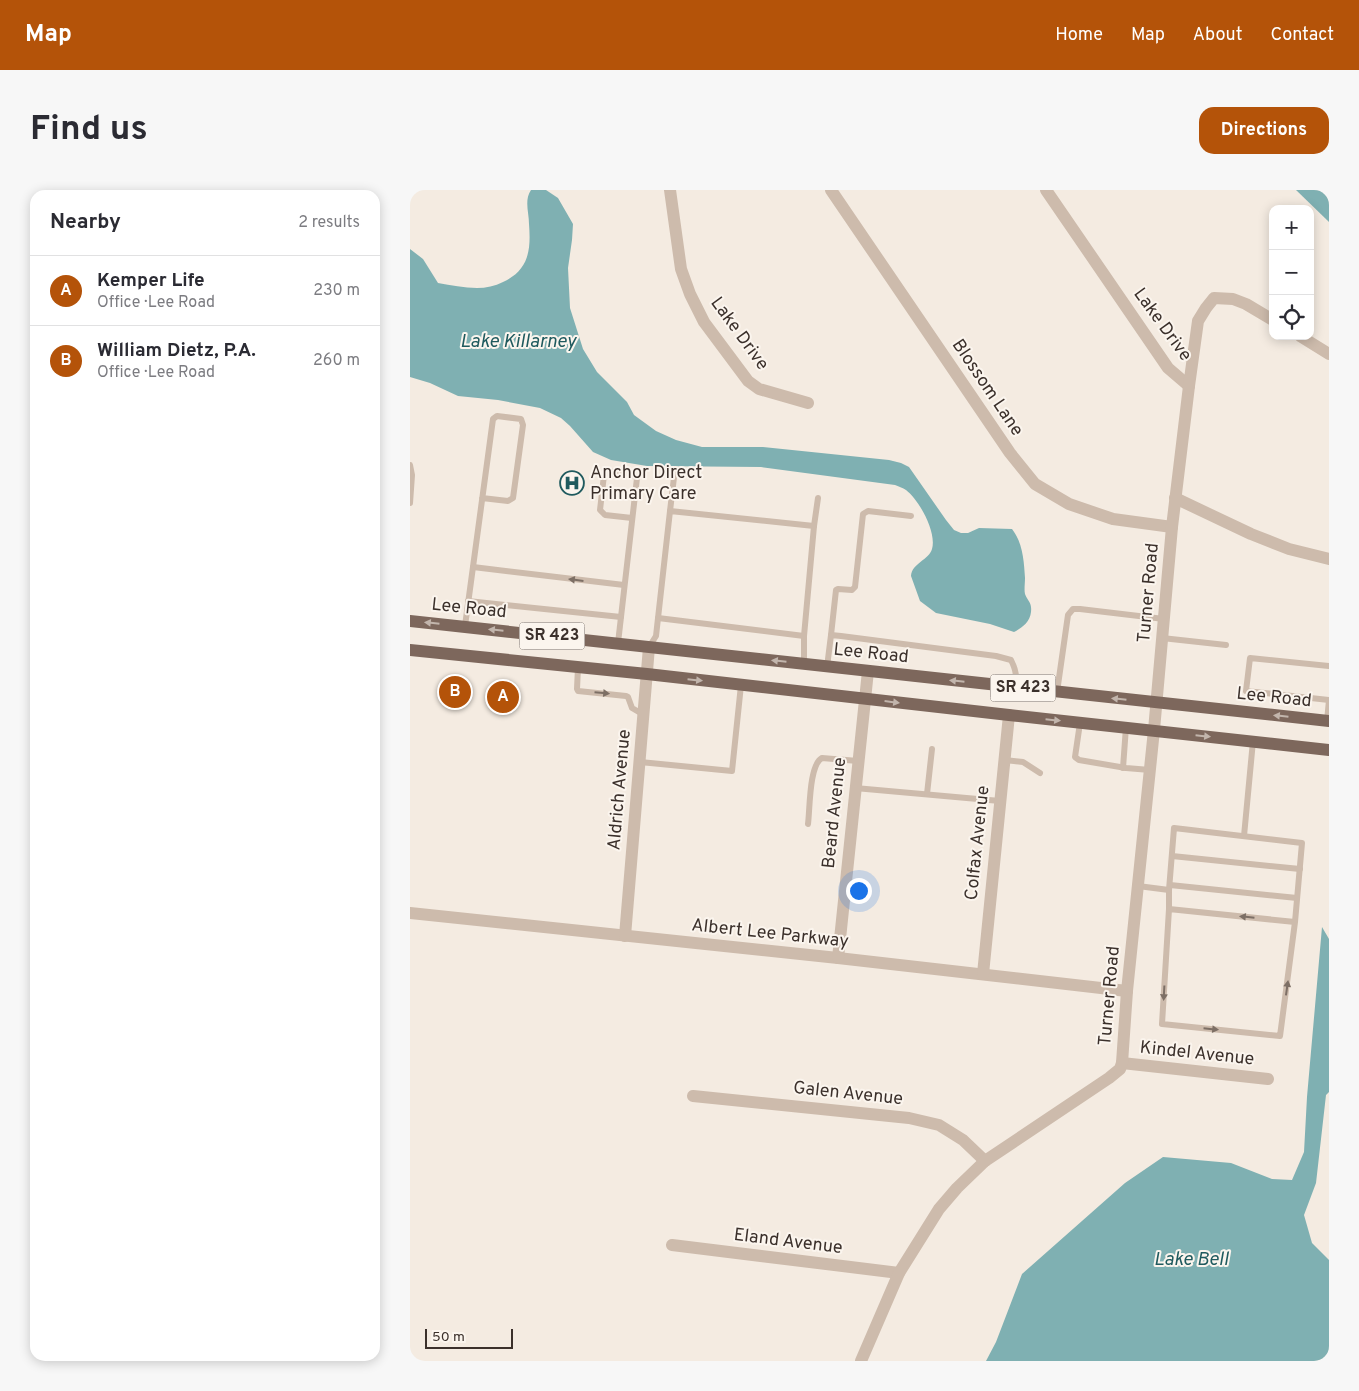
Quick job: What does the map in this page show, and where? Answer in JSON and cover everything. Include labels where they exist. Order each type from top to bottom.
[{"type":"main road","name":"Lee Road","points":[[410,621],[1328,721]]},
{"type":"main road","name":"SR 423","points":[[410,650],[647,674],[1009,716],[1329,750]]},
{"type":"street","name":"Lake Drive","points":[[670,190],[682,269],[690,294],[704,322],[748,381],[759,389],[808,403]]},
{"type":"street","name":"Blossom Lane","points":[[831,190],[1010,453],[1035,484],[1069,504],[1113,519],[1172,527]]},
{"type":"street","name":"Lake Drive","points":[[1046,190],[1168,368],[1188,386],[1172,527]]},
{"type":"street","points":[[1188,386],[1198,322],[1214,298],[1233,299],[1246,304],[1269,318]]},
{"type":"street","points":[[1306,340],[1329,354]]},
{"type":"street","points":[[1175,498],[1251,534],[1289,549],[1329,559]]},
{"type":"street","name":"Turner Road","points":[[861,1361],[899,1273],[940,1209],[957,1188],[985,1162],[1110,1078],[1120,1069],[1172,527]]},
{"type":"street","name":"Aldrich Avenue","points":[[625,936],[649,647]]},
{"type":"street","name":"Beard Avenue","points":[[838,958],[868,671]]},
{"type":"street","name":"Colfax Avenue","points":[[983,974],[1009,716]]},
{"type":"street","name":"Albert Lee Parkway","points":[[410,913],[838,958],[1127,991]]},
{"type":"street","name":"Kindel Avenue","points":[[1122,1063],[1268,1080]]},
{"type":"street","name":"Galen Avenue","points":[[693,1096],[909,1118],[932,1123],[939,1125],[963,1140],[985,1162]]},
{"type":"street","name":"Eland Avenue","points":[[672,1245],[899,1273]]},
{"type":"lane","points":[[465,626],[468,601],[473,567],[482,498],[493,419],[497,416],[521,419],[523,425],[513,498],[508,501],[482,498]]},
{"type":"lane","points":[[410,466],[412,475],[410,503]]},
{"type":"lane","points":[[649,647],[656,636],[675,469]]},
{"type":"lane","points":[[618,643],[637,478],[632,474],[609,471],[604,475],[600,510],[605,515],[632,518]]},
{"type":"lane","points":[[804,664],[804,636],[818,498]]},
{"type":"lane","points":[[670,511],[814,526]]},
{"type":"lane","points":[[828,667],[836,590],[852,590],[855,587],[863,514],[868,511],[911,516]]},
{"type":"lane","points":[[473,567],[624,586]]},
{"type":"lane","points":[[468,601],[621,617]]},
{"type":"lane","points":[[1057,692],[1068,614],[1073,609],[1080,608],[1164,619]]},
{"type":"lane","points":[[658,618],[804,636]]},
{"type":"lane","points":[[831,635],[996,656],[1010,660],[1016,669],[1015,688]]},
{"type":"lane","points":[[1162,638],[1226,645]]},
{"type":"lane","points":[[1328,721],[1329,700],[1246,691],[1250,658],[1329,666]]},
{"type":"lane","points":[[578,667],[576,689],[578,691],[626,696],[632,708],[644,714]]},
{"type":"lane","points":[[640,762],[732,771],[741,685]]},
{"type":"lane","points":[[1080,723],[1075,757],[1079,760],[1123,768],[1150,770]]},
{"type":"lane","points":[[1123,768],[1126,728]]},
{"type":"lane","points":[[1244,836],[1253,741]]},
{"type":"lane","points":[[927,794],[932,749]]},
{"type":"lane","points":[[808,824],[812,773],[815,765],[822,758],[858,761]]},
{"type":"lane","points":[[1005,760],[1023,762],[1040,773]]},
{"type":"lane","points":[[855,788],[1000,801]]},
{"type":"lane","points":[[1174,828],[1302,843],[1298,898],[1280,1036],[1162,1024],[1172,856],[1174,828]]},
{"type":"lane","points":[[1172,856],[1300,869]]},
{"type":"lane","points":[[1138,886],[1298,898]]},
{"type":"lane","points":[[1169,909],[1295,922]]},
{"type":"water","name":"Lake Killarney","points":[[531,190],[546,190],[558,198],[573,224],[568,268],[570,308],[583,349],[597,372],[627,402],[634,415],[656,431],[676,440],[702,447],[763,447],[889,460],[909,467],[954,530],[968,533],[979,528],[1012,529],[1016,534],[1022,553],[1026,597],[1031,606],[1029,619],[1025,624],[1014,632],[990,624],[936,613],[920,601],[911,576],[914,568],[928,556],[932,549],[932,534],[926,517],[916,501],[906,490],[899,486],[761,467],[647,466],[611,460],[593,452],[561,418],[540,408],[498,400],[458,396],[430,383],[410,377],[410,249],[423,259],[438,283],[477,288],[497,285],[518,272],[529,251],[527,202]]},
{"type":"water","points":[[1296,190],[1329,190],[1329,222],[1314,207],[1314,205],[1311,205]]},
{"type":"water","name":"Lake Bell","points":[[1322,927],[1329,939],[1329,1092],[1326,1095],[1316,1183],[1304,1215],[1312,1243],[1329,1260],[1329,1361],[986,1361],[996,1342],[1022,1274],[1125,1183],[1163,1157],[1231,1163],[1272,1179],[1292,1180],[1304,1152]]},
{"type":"place","name":"Anchor Direct Primary Care","points":[[572,483]]},
{"type":"place","name":"William Dietz, P.A.","points":[[455,692]]},
{"type":"place","name":"Kemper Life","points":[[503,697]]}]
